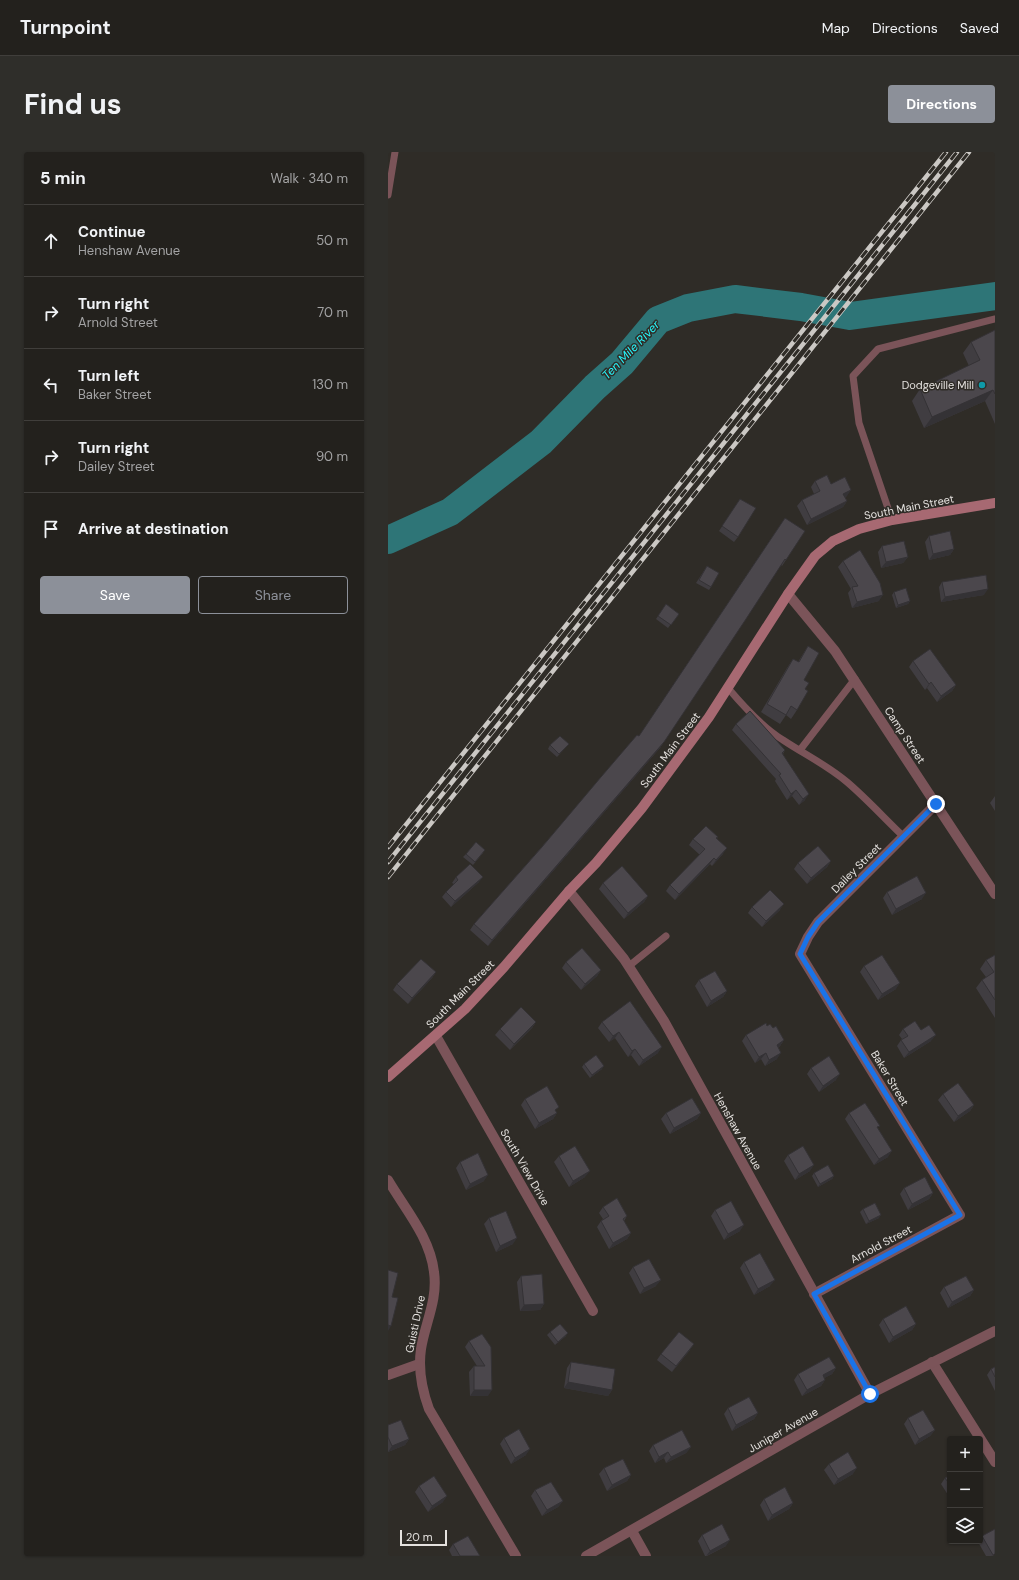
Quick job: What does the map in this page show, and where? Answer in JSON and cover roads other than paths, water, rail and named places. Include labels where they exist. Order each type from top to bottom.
[{"type":"main road","name":"South Main Street","points":[[388,1077],[436,1036],[485,988],[596,863],[642,808],[710,717],[788,594],[815,556],[833,541],[859,529],[892,520],[995,503]]},
{"type":"street","name":"Camp Street","points":[[788,594],[835,651],[995,894]]},
{"type":"street","name":"Dailey Street","points":[[800,954],[808,937],[818,922],[936,804]]},
{"type":"street","name":"Henshaw Avenue","points":[[570,891],[629,966],[664,1021],[870,1394]]},
{"type":"street","name":"Baker Street","points":[[800,954],[960,1215]]},
{"type":"street","name":"South View Drive","points":[[436,1036],[593,1311]]},
{"type":"street","name":"Guisti Drive","points":[[388,1180],[422,1234],[430,1253],[434,1272],[434,1294],[431,1314],[421,1348],[419,1364],[423,1394],[429,1409],[516,1556]]},
{"type":"street","name":"Arnold Street","points":[[814,1294],[960,1215]]},
{"type":"street","name":"Juniper Avenue","points":[[586,1556],[870,1394],[995,1331]]},
{"type":"street","points":[[932,1362],[995,1462]]},
{"type":"street","points":[[388,1375],[419,1364]]},
{"type":"street","points":[[632,1531],[646,1556]]},
{"type":"lane","points":[[388,195],[395,152]]},
{"type":"lane","points":[[892,520],[859,423],[853,376],[878,349],[995,319]]},
{"type":"lane","points":[[800,750],[854,679]]},
{"type":"lane","points":[[728,688],[746,709],[782,740],[800,750],[846,782],[904,837]]},
{"type":"lane","points":[[629,966],[666,936]]},
{"type":"waterway","name":"Ten Mile River","points":[[388,540],[450,512],[541,442],[595,387],[622,363],[658,320],[688,308],[735,299],[801,307],[850,316],[995,296]]},
{"type":"railway","points":[[388,847],[946,152]]},
{"type":"railway","points":[[388,862],[957,152]]},
{"type":"railway","points":[[388,877],[969,152]]},
{"type":"place","name":"Dodgeville Mill","points":[[982,385]]}]
